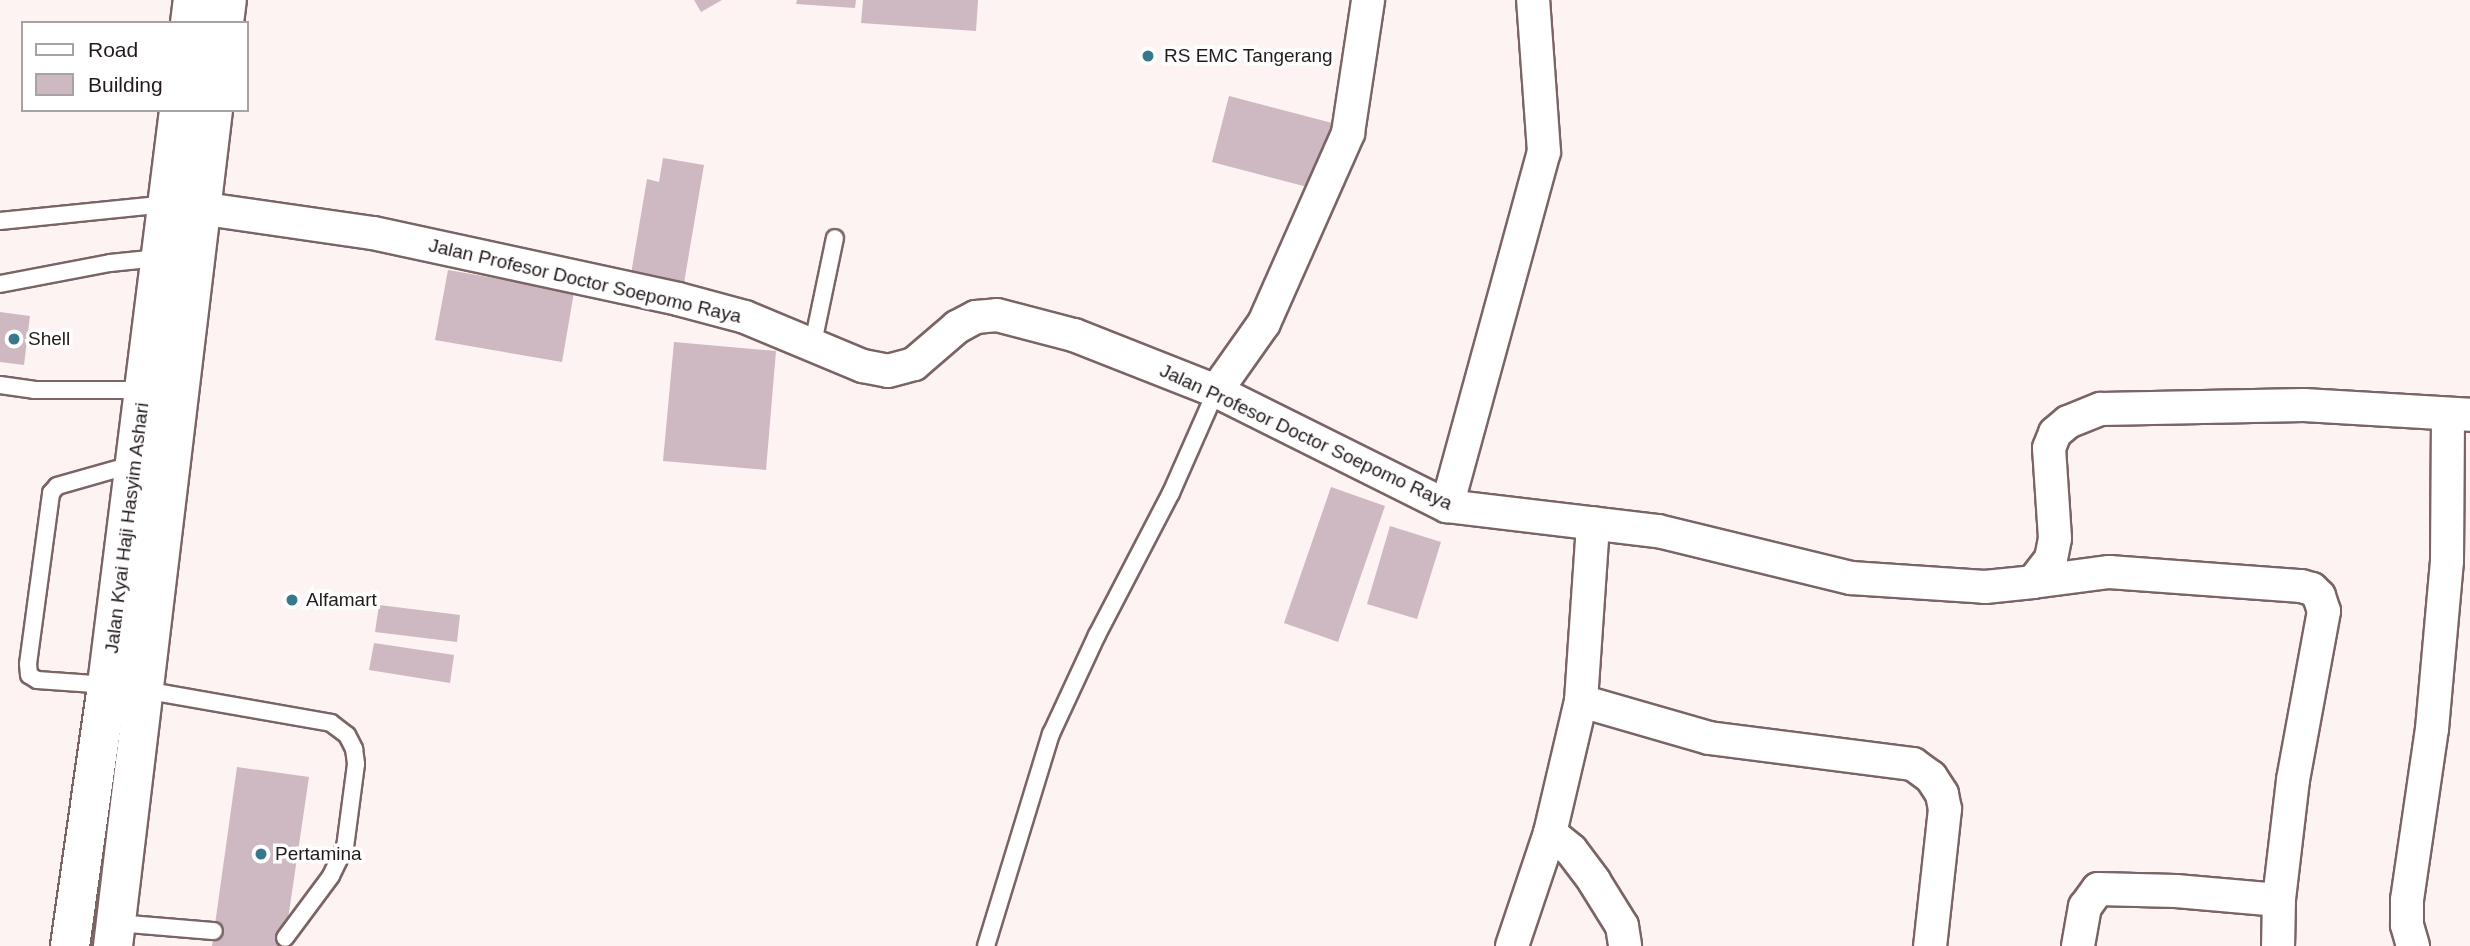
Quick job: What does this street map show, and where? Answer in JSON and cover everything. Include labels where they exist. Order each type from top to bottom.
[{"type":"main road","points":[[190,21],[193,0]]},
{"type":"main road","points":[[224,21],[227,0]]},
{"type":"main road","name":"Jalan Kyai Haji Hasyim Ashari","points":[[114,935],[146,691],[184,206],[179,112]]},
{"type":"main road","name":"Jalan Kyai Haji Hasyim Ashari","points":[[72,932],[107,685],[159,258],[184,206],[212,112]]},
{"type":"main road","points":[[72,932],[114,935]]},
{"type":"street","points":[[1216,391],[1264,323],[1348,133],[1368,0]]},
{"type":"street","points":[[1447,506],[1544,152],[1532,0]]},
{"type":"street","name":"Jalan Profesor Doctor Soepomo Raya","points":[[184,206],[285,223],[373,233],[678,299],[746,317],[863,366],[888,371],[914,364],[957,327],[976,317],[997,315],[1074,335],[1216,391],[1447,506],[1658,531],[1851,578],[1985,587],[2109,572],[2312,589],[2319,596],[2324,611],[2293,780],[2279,901],[2278,946]]},
{"type":"street","points":[[2033,582],[2051,559],[2055,538],[2049,447],[2055,433],[2068,422],[2101,409],[2304,405],[2459,415],[2432,729],[2407,900],[2407,925],[2413,946]]},
{"type":"street","points":[[1512,946],[1550,833],[1581,701],[1593,523]]},
{"type":"street","points":[[1581,701],[1709,738],[1913,764],[1931,777],[1942,794],[1945,809],[1930,946]]},
{"type":"street","points":[[1550,833],[1571,850],[1594,881],[1622,926],[1625,946]]},
{"type":"street","points":[[2078,946],[2085,907],[2098,889],[2176,891],[2279,901]]},
{"type":"lane","points":[[0,221],[184,206]]},
{"type":"lane","points":[[813,343],[835,238]]},
{"type":"lane","points":[[0,284],[110,262],[159,258]]},
{"type":"lane","points":[[0,385],[34,390],[144,390]]},
{"type":"lane","points":[[986,946],[1051,734],[1097,635],[1171,493],[1216,391]]},
{"type":"lane","points":[[134,464],[57,486],[47,502],[29,676],[37,680],[146,691],[331,723],[350,741],[356,764],[345,848],[331,876],[285,938]]},
{"type":"lane","points":[[114,935],[214,931]]},
{"type":"building","points":[[694,0],[722,0],[701,12]]},
{"type":"building","points":[[797,0],[856,0],[855,8],[796,4]]},
{"type":"building","points":[[863,0],[978,0],[976,31],[861,23]]},
{"type":"building","points":[[1229,96],[1336,124],[1319,190],[1212,162]]},
{"type":"building","points":[[663,158],[704,165],[684,283],[631,274],[647,179],[659,182]]},
{"type":"building","points":[[448,270],[574,292],[562,362],[435,340]]},
{"type":"building","name":"Shell","points":[[0,312],[30,316],[24,365],[0,362]]},
{"type":"building","points":[[674,342],[776,351],[766,470],[663,461]]},
{"type":"building","points":[[1331,487],[1385,506],[1338,642],[1284,623]]},
{"type":"building","points":[[1390,526],[1441,542],[1417,619],[1367,604]]},
{"type":"building","points":[[379,605],[460,615],[457,642],[375,632]]},
{"type":"building","points":[[374,643],[454,655],[450,683],[369,670]]},
{"type":"building","name":"Pertamina","points":[[237,767],[309,777],[284,946],[212,946]]},
{"type":"place","name":"RS EMC Tangerang","points":[[1148,56]]},
{"type":"place","name":"Shell","points":[[14,339]]},
{"type":"place","name":"Alfamart","points":[[292,600]]},
{"type":"place","name":"Pertamina","points":[[261,854]]}]
